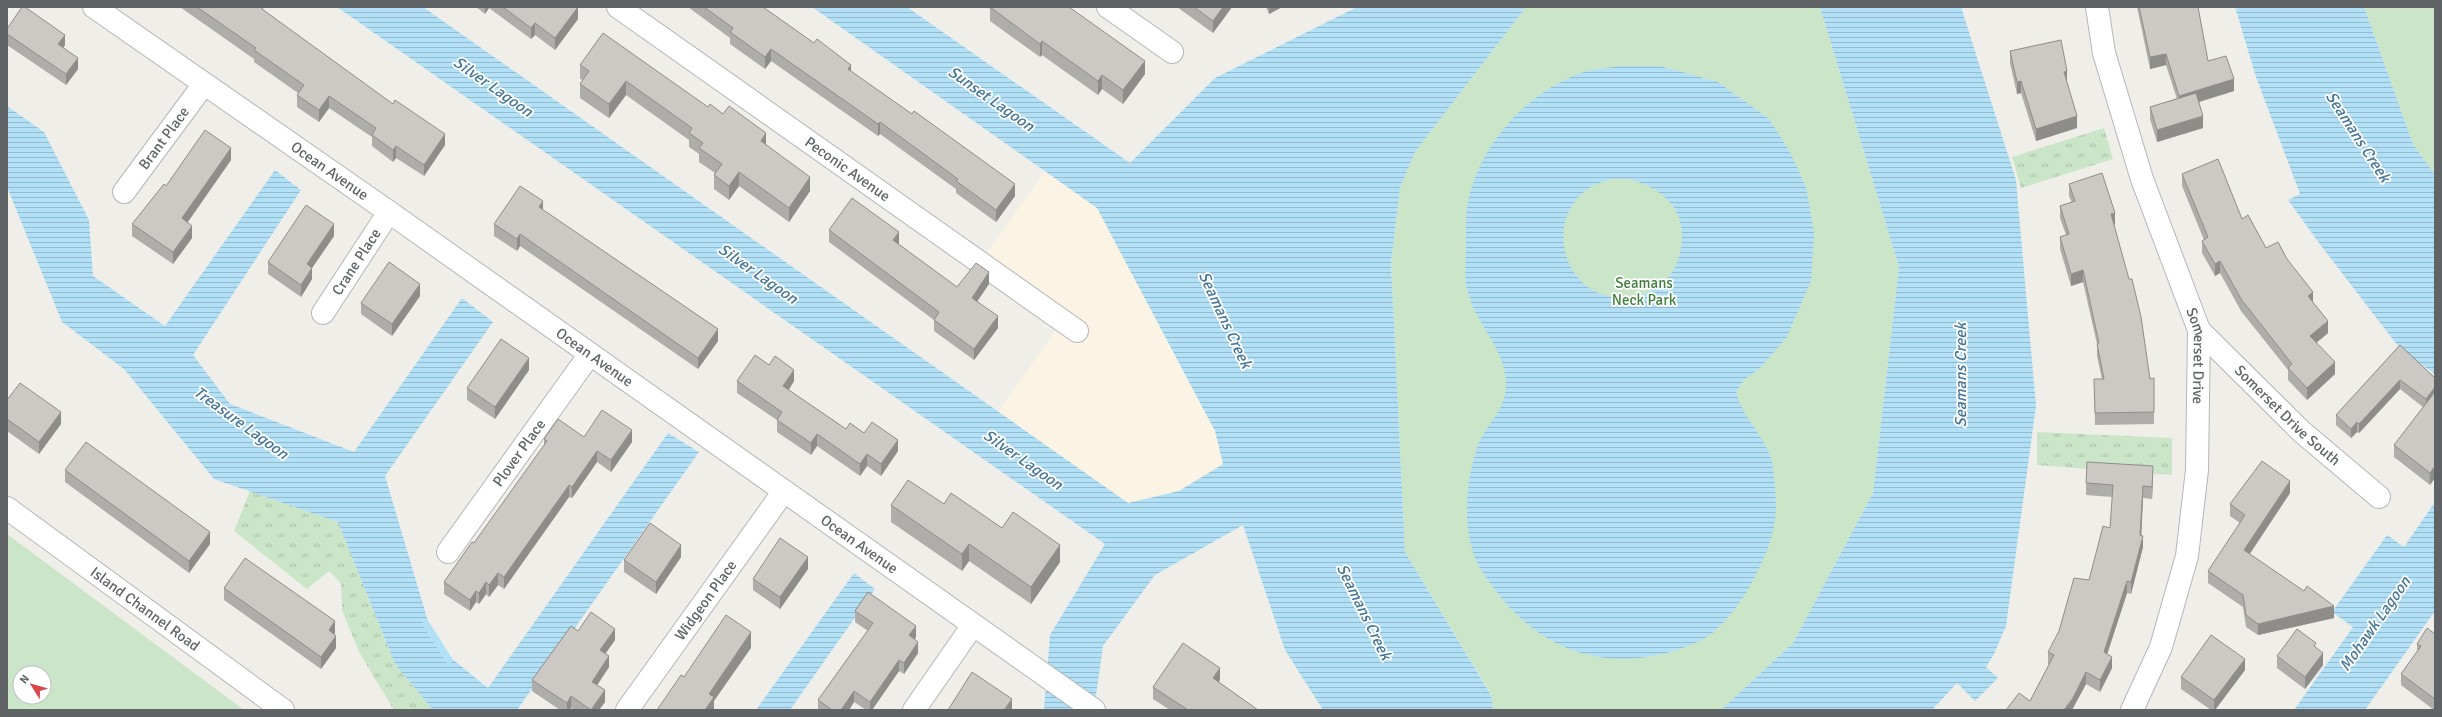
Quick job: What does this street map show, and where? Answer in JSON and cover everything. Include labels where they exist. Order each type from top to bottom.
[{"type":"street","name":"Ocean Avenue","points":[[94,7],[389,212],[1094,710]]},
{"type":"street","name":"Peconic Avenue","points":[[618,7],[1077,331]]},
{"type":"street","points":[[1108,7],[1172,52]]},
{"type":"street","name":"Somerset Drive","points":[[2097,7],[2104,53],[2142,179],[2199,330],[2196,470],[2187,556],[2161,647],[2132,710]]},
{"type":"street","name":"Brant Place","points":[[124,192],[204,84]]},
{"type":"street","name":"Crane Place","points":[[323,312],[389,212]]},
{"type":"street","name":"Somerset Drive South","points":[[2199,330],[2302,432],[2379,497]]},
{"type":"street","name":"Plover Place","points":[[448,552],[590,354]]},
{"type":"street","name":"Widgeon Place","points":[[627,710],[784,491]]},
{"type":"street","name":"Island Channel Road","points":[[7,508],[283,710]]},
{"type":"street","points":[[914,710],[973,625]]},
{"type":"shaded area","points":[[1045,171],[1097,207],[1215,431],[1223,465],[1179,491],[1128,503],[998,412],[1061,323],[979,264]]},
{"type":"green space","name":"Seamans Neck Park","points":[[1526,7],[1820,7],[1899,267],[1873,493],[1793,643],[1721,710],[1493,710],[1491,694],[1405,552],[1391,263],[1400,188],[1415,152]]},
{"type":"green space","points":[[2364,7],[2435,7],[2435,175],[2413,144]]},
{"type":"green space","points":[[2104,128],[2113,159],[2021,188],[2012,157]]},
{"type":"green space","points":[[2037,432],[2172,438],[2172,475],[2037,465]]},
{"type":"green space","points":[[250,491],[338,522],[395,664],[433,710],[394,710],[359,652],[342,610],[341,583],[329,571],[307,589],[234,531]]},
{"type":"green space","points":[[7,534],[244,710],[7,710]]},
{"type":"water","points":[[337,7],[423,7],[1128,503],[1179,491],[1223,464],[1215,431],[1097,208],[812,7],[907,7],[1130,163],[1215,78],[1357,7],[1526,7],[1415,152],[1400,188],[1391,263],[1405,552],[1491,695],[1493,710],[1323,710],[1285,650],[1243,525],[1155,575],[1103,646],[1094,710],[1044,710],[1050,635],[1105,544]]},
{"type":"water","name":"Seamans Creek","points":[[1820,7],[1961,7],[2016,180],[2036,406],[2006,626],[1994,654],[1986,667],[1998,678],[1975,701],[1957,683],[1932,710],[1721,710],[1793,643],[1873,493],[1899,267]]},
{"type":"water","name":"Seamans Creek","points":[[2235,7],[2364,7],[2413,144],[2435,175],[2435,374],[2401,350],[2288,200],[2300,194],[2256,77]]},
{"type":"water","points":[[1620,66],[1660,66],[1718,82],[1769,119],[1790,152],[1806,187],[1814,233],[1811,281],[1787,337],[1760,368],[1744,380],[1736,392],[1743,409],[1763,441],[1772,463],[1775,483],[1776,509],[1774,528],[1765,555],[1740,602],[1729,616],[1711,634],[1694,643],[1663,654],[1638,658],[1614,658],[1590,655],[1568,648],[1547,638],[1527,624],[1509,607],[1479,566],[1471,545],[1467,516],[1468,487],[1474,458],[1482,437],[1500,409],[1505,393],[1506,383],[1500,358],[1495,346],[1476,313],[1466,284],[1465,268],[1467,209],[1469,197],[1476,176],[1496,138],[1526,106],[1543,93],[1561,82],[1581,73]],"holes":[[[1629,179],[1644,184],[1657,191],[1668,200],[1675,210],[1680,222],[1682,235],[1681,249],[1676,265],[1666,280],[1651,291],[1640,295],[1613,297],[1591,289],[1575,273],[1566,253],[1564,231],[1570,210],[1584,192],[1608,180]]]},
{"type":"water","points":[[7,106],[44,132],[89,220],[93,276],[165,326],[275,170],[301,190],[193,355],[230,404],[354,452],[462,298],[493,322],[385,476],[435,645],[488,688],[668,433],[699,452],[517,710],[433,710],[395,664],[338,522],[214,479],[124,369],[62,322],[7,187]]},
{"type":"water","name":"Mohawk Lagoon","points":[[2435,502],[2435,611],[2365,710],[2294,710],[2353,627],[2332,612],[2387,535],[2404,547]]},
{"type":"water","points":[[854,573],[875,589],[790,710],[756,710]]},
{"type":"building","points":[[22,7],[25,7],[65,35],[58,44],[78,58],[66,74],[7,34],[7,29]]},
{"type":"building","points":[[197,7],[263,7],[262,9],[393,104],[395,100],[445,134],[424,165],[396,146],[393,150],[372,135],[376,128],[329,96],[319,110],[297,95],[304,85],[254,50],[256,48]]},
{"type":"building","points":[[503,7],[578,7],[555,38],[535,23],[531,28]]},
{"type":"building","points":[[704,7],[763,7],[814,43],[817,39],[851,65],[848,69],[912,114],[914,111],[1015,184],[996,210],[956,181],[958,179],[880,122],[878,124],[771,49],[765,57],[730,32],[733,28]]},
{"type":"building","points":[[990,7],[1069,7],[1145,61],[1123,90],[1102,75],[1098,81],[1042,41],[1040,44]]},
{"type":"building","points":[[1194,7],[1223,7],[1213,21]]},
{"type":"building","points":[[2139,7],[2198,7],[2208,61],[2226,56],[2234,79],[2179,96],[2166,54],[2150,57]]},
{"type":"building","points":[[603,33],[708,107],[710,104],[723,114],[729,106],[766,133],[761,141],[810,177],[789,208],[739,172],[729,186],[714,175],[722,164],[699,148],[703,143],[689,133],[692,128],[626,81],[609,104],[580,84],[589,71],[580,65]]},
{"type":"building","points":[[2061,40],[2067,71],[2064,72],[2077,116],[2036,129],[2021,81],[2017,82],[2010,51]]},
{"type":"building","points":[[2196,93],[2203,116],[2157,130],[2150,107]]},
{"type":"building","points":[[205,130],[231,148],[182,218],[192,226],[173,252],[132,224],[164,184],[166,186]]},
{"type":"building","points":[[2218,159],[2242,219],[2248,215],[2266,248],[2278,242],[2287,259],[2313,292],[2308,296],[2328,321],[2310,336],[2335,362],[2307,388],[2288,368],[2292,364],[2241,299],[2220,261],[2215,264],[2202,241],[2208,237],[2182,174]]},
{"type":"building","points":[[2102,173],[2115,213],[2111,214],[2129,279],[2132,279],[2141,317],[2150,379],[2154,378],[2154,412],[2095,413],[2094,379],[2104,379],[2097,344],[2099,343],[2083,270],[2071,274],[2060,237],[2069,234],[2060,206],[2075,201],[2069,184]]},
{"type":"building","points":[[520,186],[543,201],[539,207],[718,329],[698,358],[520,234],[517,239],[494,224]]},
{"type":"building","points":[[852,198],[899,232],[893,240],[957,287],[976,263],[989,272],[972,298],[998,316],[974,349],[934,320],[939,312],[829,230]]},
{"type":"building","points":[[306,205],[334,224],[307,264],[312,268],[301,285],[268,262]]},
{"type":"building","points":[[389,262],[420,284],[392,324],[361,303]]},
{"type":"building","points":[[501,339],[529,358],[495,407],[467,388]]},
{"type":"building","points":[[2400,345],[2435,378],[2435,387],[2426,399],[2400,380],[2359,424],[2357,422],[2351,429],[2336,415]]},
{"type":"building","points":[[755,355],[769,365],[775,356],[794,370],[783,386],[846,429],[850,423],[864,433],[872,422],[898,440],[881,464],[867,454],[860,464],[817,434],[811,443],[777,420],[782,412],[737,381]]},
{"type":"building","points":[[20,383],[61,412],[39,442],[7,419],[7,400]]},
{"type":"building","points":[[2434,393],[2435,466],[2430,473],[2394,445]]},
{"type":"building","points":[[602,410],[632,430],[611,460],[597,451],[572,487],[569,485],[504,577],[498,573],[489,585],[486,582],[479,593],[476,591],[470,600],[444,582],[472,542],[474,543],[547,441],[544,439],[558,419],[584,437]]},
{"type":"building","points":[[86,442],[210,532],[189,561],[65,470]]},
{"type":"building","points":[[2262,461],[2290,481],[2244,550],[2304,591],[2307,586],[2334,606],[2258,624],[2246,615],[2243,595],[2208,571],[2245,515],[2230,504]]},
{"type":"building","points":[[2087,462],[2153,466],[2152,487],[2143,486],[2140,535],[2143,536],[2131,582],[2127,581],[2104,652],[2112,657],[2100,680],[2086,672],[2073,698],[2064,710],[2006,710],[2019,693],[2030,701],[2054,655],[2048,652],[2059,631],[2074,578],[2089,580],[2103,526],[2110,528],[2113,485],[2086,483]]},
{"type":"building","points":[[908,480],[944,504],[951,493],[1002,528],[1013,512],[1060,545],[1031,587],[969,544],[962,554],[891,505]]},
{"type":"building","points":[[650,523],[681,545],[656,582],[624,560]]},
{"type":"building","points":[[780,538],[808,557],[780,597],[753,579]]},
{"type":"building","points":[[245,558],[335,621],[329,630],[336,636],[321,657],[224,588]]},
{"type":"building","points":[[868,592],[916,626],[909,635],[918,642],[904,663],[899,660],[870,702],[854,691],[841,710],[832,710],[818,700],[873,623],[855,611]]},
{"type":"building","points":[[591,612],[615,629],[600,650],[609,656],[592,682],[605,690],[591,710],[571,696],[567,703],[532,680],[571,626],[578,631]]},
{"type":"building","points":[[726,615],[751,632],[709,694],[714,697],[705,710],[657,710],[681,675],[684,677]]},
{"type":"building","points":[[2427,628],[2435,634],[2435,699],[2401,674],[2421,646],[2417,644]]},
{"type":"building","points":[[2297,629],[2316,643],[2314,646],[2323,653],[2305,677],[2277,656]]},
{"type":"building","points":[[2211,635],[2245,659],[2214,700],[2181,677]]},
{"type":"building","points":[[1183,643],[1220,668],[1213,678],[1258,710],[1188,710],[1153,687]]},
{"type":"building","points":[[972,672],[1012,699],[1004,710],[948,710]]},
{"type":"waterway","name":"Treasure Lagoon","points":[[426,624],[449,660]]},
{"type":"water label","name":"Silver Lagoon","points":[[493,87]]},
{"type":"water label","name":"Sunset Lagoon","points":[[991,99]]},
{"type":"water label","name":"Silver Lagoon","points":[[758,274]]},
{"type":"water label","name":"Silver Lagoon","points":[[1023,460]]}]
